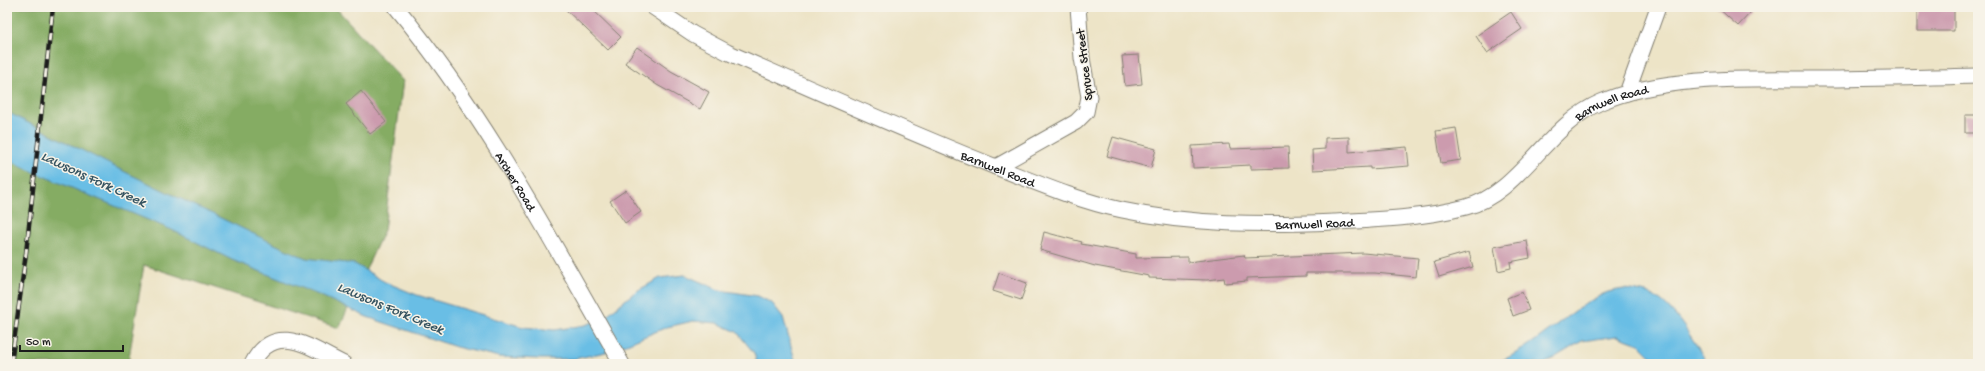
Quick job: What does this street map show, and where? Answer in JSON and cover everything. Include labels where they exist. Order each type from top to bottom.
[{"type":"street","name":"Archer Road","points":[[396,7],[460,92],[506,163],[622,364]]},
{"type":"street","name":"Barnwell Road","points":[[653,7],[693,34],[727,52],[940,145],[1090,202],[1151,216],[1245,223],[1311,223],[1370,220],[1438,213],[1469,207],[1483,202],[1497,194],[1570,121],[1588,109],[1603,101],[1653,88],[1704,81],[1775,78],[1978,76]]},
{"type":"street","name":"Spruce Street","points":[[996,167],[1076,122],[1086,112],[1089,97],[1082,58],[1078,7]]},
{"type":"street","points":[[1628,94],[1658,7]]},
{"type":"street","points":[[252,364],[260,351],[266,346],[273,342],[289,339],[301,343],[344,364]]},
{"type":"green space","points":[[7,7],[335,7],[403,81],[384,230],[339,328],[144,265],[128,364],[7,364]]},
{"type":"water","name":"Lawsons Fork Creek","points":[[7,112],[117,168],[306,258],[355,264],[385,282],[417,295],[523,327],[555,330],[585,325],[602,319],[635,292],[660,278],[685,275],[719,290],[758,296],[772,303],[783,317],[796,364],[757,364],[754,353],[737,332],[717,323],[693,321],[667,327],[610,351],[574,359],[499,357],[456,347],[367,317],[321,296],[232,260],[172,230],[36,173],[7,159]]},
{"type":"water","points":[[1624,289],[1646,293],[1656,297],[1665,304],[1682,323],[1708,364],[1659,364],[1639,344],[1617,336],[1582,341],[1544,364],[1494,364],[1523,349],[1589,302],[1605,293]]},
{"type":"building","points":[[563,7],[590,7],[621,37],[608,50]]},
{"type":"building","points":[[1717,7],[1745,7],[1751,12],[1738,26]]},
{"type":"building","points":[[1917,7],[1954,7],[1954,31],[1917,31]]},
{"type":"building","points":[[1511,12],[1522,29],[1487,53],[1476,36]]},
{"type":"building","points":[[637,47],[671,71],[709,92],[700,109],[657,85],[625,63]]},
{"type":"building","points":[[1139,55],[1142,84],[1125,86],[1122,56]]},
{"type":"building","points":[[361,91],[386,122],[370,134],[346,104]]},
{"type":"building","points":[[1965,115],[1978,115],[1978,133],[1965,133]]},
{"type":"building","points":[[1456,128],[1461,160],[1441,163],[1436,131]]},
{"type":"building","points":[[1113,137],[1156,149],[1151,168],[1107,156]]},
{"type":"building","points":[[1349,137],[1349,152],[1407,147],[1409,166],[1370,169],[1370,167],[1313,170],[1312,150],[1325,149],[1325,138]]},
{"type":"building","points":[[1229,144],[1230,149],[1288,147],[1289,168],[1251,169],[1251,165],[1193,168],[1192,146]]},
{"type":"building","points":[[626,190],[641,212],[625,223],[610,201]]},
{"type":"building","points":[[1044,232],[1082,242],[1081,244],[1136,254],[1136,258],[1188,257],[1188,262],[1244,255],[1245,258],[1363,253],[1418,258],[1416,277],[1375,273],[1306,273],[1306,276],[1247,278],[1247,281],[1225,283],[1224,278],[1207,280],[1149,278],[1149,276],[1095,266],[1040,250]]},
{"type":"building","points":[[1527,241],[1530,258],[1510,262],[1511,268],[1498,271],[1494,247]]},
{"type":"building","points":[[1469,252],[1473,267],[1439,277],[1434,262]]},
{"type":"building","points":[[999,273],[1027,283],[1021,300],[993,291]]},
{"type":"building","points":[[1522,292],[1529,310],[1513,316],[1507,298]]},
{"type":"railway","points":[[11,364],[26,253],[53,7]]}]
